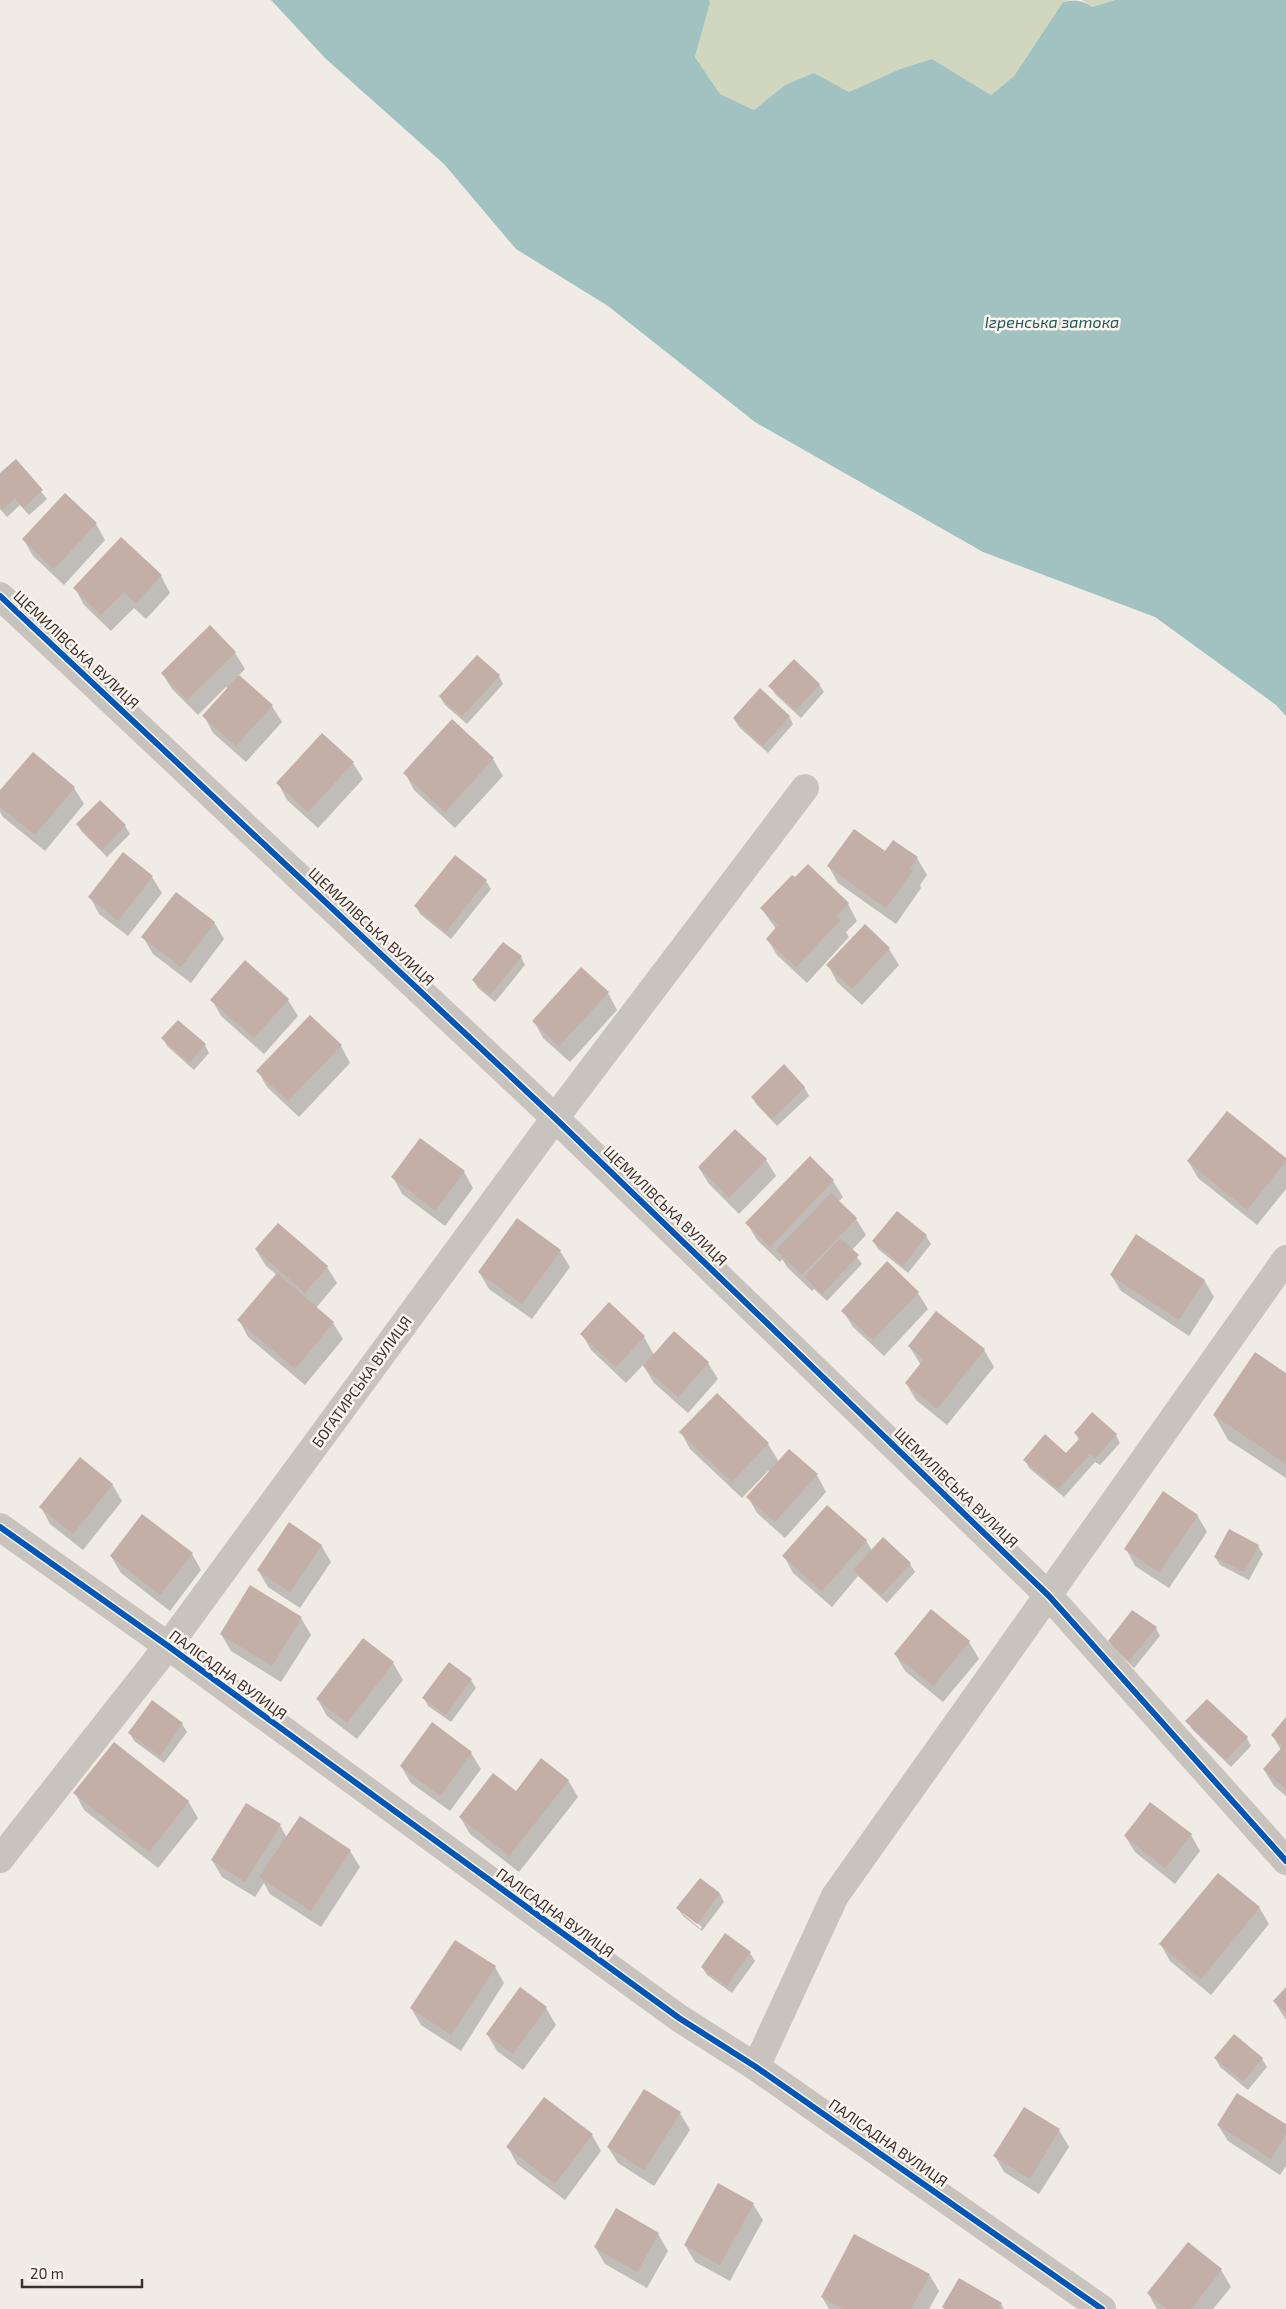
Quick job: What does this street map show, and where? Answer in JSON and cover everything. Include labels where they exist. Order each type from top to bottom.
[{"type":"street","name":"ЩЕМИЛІВСЬКА ВУЛИЦЯ","points":[[0,596],[556,1118],[1049,1596],[1286,1861]]},
{"type":"street","name":"БОГАТИРСЬКА ВУЛИЦЯ","points":[[168,1646],[556,1118],[805,788]]},
{"type":"street","points":[[756,2066],[835,1896],[1286,1259]]},
{"type":"street","name":"ПАЛІСАДНА ВУЛИЦЯ","points":[[0,1527],[168,1646],[679,2018],[756,2066],[1102,2309]]},
{"type":"street","name":"ПАЛІСАДНА ВУЛИЦЯ","points":[[0,1859],[168,1646]]},
{"type":"green space","points":[[709,0],[1070,0],[1063,2],[1014,76],[991,95],[932,59],[900,69],[849,92],[814,74],[785,85],[754,110],[720,94],[695,57],[710,3]]},
{"type":"green space","points":[[1082,0],[1115,0],[1092,7]]},
{"type":"water","name":"Ігренська затока","points":[[271,0],[709,0],[710,3],[695,57],[720,94],[754,110],[785,85],[814,73],[849,92],[900,69],[932,59],[991,95],[1014,76],[1063,2],[1078,1],[1092,7],[1115,0],[1286,0],[1286,716],[1276,705],[1155,617],[983,552],[755,422],[608,306],[516,249],[444,164],[325,58]]},
{"type":"building","points":[[16,459],[43,490],[23,508],[15,498],[2,510],[0,508],[0,473]]},
{"type":"building","points":[[65,493],[97,523],[54,569],[22,539]]},
{"type":"building","points":[[121,537],[162,575],[136,603],[124,592],[101,615],[73,588]]},
{"type":"building","points":[[210,625],[236,652],[187,700],[161,673]]},
{"type":"building","points":[[477,655],[500,675],[462,717],[439,696]]},
{"type":"building","points":[[794,659],[820,684],[796,710],[768,686]]},
{"type":"building","points":[[239,675],[273,705],[236,746],[202,716]]},
{"type":"building","points":[[760,688],[790,716],[763,746],[733,718]]},
{"type":"building","points":[[452,719],[494,758],[445,812],[403,773]]},
{"type":"building","points":[[322,733],[354,762],[308,812],[276,783]]},
{"type":"building","points":[[33,752],[75,787],[35,835],[0,807],[0,790]]},
{"type":"building","points":[[100,800],[126,825],[102,850],[76,824]]},
{"type":"building","points":[[854,829],[885,851],[893,840],[918,857],[910,869],[913,870],[886,908],[827,866]]},
{"type":"building","points":[[123,852],[153,876],[118,921],[88,897]]},
{"type":"building","points":[[455,855],[487,880],[446,932],[414,906]]},
{"type":"building","points":[[808,864],[849,903],[836,916],[841,920],[796,967],[766,939],[778,925],[760,908],[792,875],[795,877]]},
{"type":"building","points":[[176,892],[215,922],[181,967],[141,937]]},
{"type":"building","points":[[865,924],[890,948],[852,989],[826,965]]},
{"type":"building","points":[[503,942],[522,956],[490,995],[472,980]]},
{"type":"building","points":[[245,960],[289,999],[254,1038],[210,1000]]},
{"type":"building","points":[[581,967],[609,992],[559,1046],[532,1021]]},
{"type":"building","points":[[310,1015],[342,1045],[288,1101],[256,1071]]},
{"type":"building","points":[[178,1020],[206,1044],[189,1063],[161,1038]]},
{"type":"building","points":[[784,1064],[805,1087],[772,1119],[751,1097]]},
{"type":"building","points":[[1227,1111],[1286,1158],[1286,1161],[1247,1210],[1187,1161]]},
{"type":"building","points":[[735,1129],[767,1159],[729,1198],[698,1167]]},
{"type":"building","points":[[420,1138],[465,1171],[435,1210],[391,1177]]},
{"type":"building","points":[[810,1156],[834,1180],[770,1247],[745,1223]]},
{"type":"building","points":[[831,1193],[857,1218],[802,1275],[776,1250]]},
{"type":"building","points":[[897,1211],[927,1235],[903,1266],[872,1241]]},
{"type":"building","points":[[517,1218],[561,1250],[522,1304],[478,1272]]},
{"type":"building","points":[[278,1223],[328,1266],[305,1293],[255,1249]]},
{"type":"building","points":[[1136,1234],[1205,1280],[1179,1320],[1110,1275]]},
{"type":"building","points":[[840,1238],[859,1255],[822,1294],[804,1277]]},
{"type":"building","points":[[887,1261],[919,1292],[873,1340],[841,1311]]},
{"type":"building","points":[[277,1273],[334,1322],[295,1369],[237,1320]]},
{"type":"building","points":[[609,1302],[645,1336],[616,1367],[580,1334]]},
{"type":"building","points":[[936,1311],[985,1349],[937,1409],[905,1383],[924,1359],[908,1346]]},
{"type":"building","points":[[674,1331],[709,1362],[678,1397],[643,1366]]},
{"type":"building","points":[[1255,1352],[1286,1373],[1286,1464],[1213,1415]]},
{"type":"building","points":[[717,1393],[769,1443],[732,1482],[679,1432]]},
{"type":"building","points":[[1092,1412],[1117,1434],[1095,1458],[1090,1454],[1058,1489],[1023,1460],[1045,1434],[1066,1453],[1080,1438],[1074,1433]]},
{"type":"building","points":[[789,1449],[818,1474],[775,1522],[746,1497]]},
{"type":"building","points":[[80,1457],[113,1484],[73,1534],[39,1507]]},
{"type":"building","points":[[1163,1491],[1198,1515],[1159,1572],[1124,1549]]},
{"type":"building","points":[[827,1505],[867,1540],[822,1591],[782,1556]]},
{"type":"building","points":[[142,1514],[193,1553],[160,1595],[110,1556]]},
{"type":"building","points":[[289,1522],[322,1545],[290,1592],[257,1570]]},
{"type":"building","points":[[1229,1529],[1259,1545],[1244,1572],[1214,1557]]},
{"type":"building","points":[[883,1537],[911,1563],[881,1595],[853,1570]]},
{"type":"building","points":[[250,1585],[302,1617],[272,1666],[220,1634]]},
{"type":"building","points":[[931,1609],[970,1641],[933,1686],[894,1654]]},
{"type":"building","points":[[1132,1610],[1157,1627],[1129,1661],[1108,1641]]},
{"type":"building","points":[[363,1638],[394,1662],[347,1723],[316,1699]]},
{"type":"building","points":[[449,1662],[472,1679],[446,1715],[422,1698]]},
{"type":"building","points":[[1207,1699],[1248,1737],[1226,1760],[1185,1721]]},
{"type":"building","points":[[152,1700],[183,1723],[160,1756],[128,1733]]},
{"type":"building","points":[[1286,1717],[1286,1789],[1263,1769],[1283,1746],[1271,1735]]},
{"type":"building","points":[[432,1722],[472,1752],[440,1796],[400,1766]]},
{"type":"building","points":[[114,1742],[189,1801],[149,1852],[73,1793]]},
{"type":"building","points":[[541,1758],[569,1780],[509,1856],[459,1817],[493,1773],[516,1791]]},
{"type":"building","points":[[1150,1802],[1192,1834],[1165,1868],[1124,1836]]},
{"type":"building","points":[[246,1803],[281,1824],[245,1882],[211,1860]]},
{"type":"building","points":[[300,1816],[351,1850],[311,1911],[259,1877]]},
{"type":"building","points":[[1218,1873],[1260,1907],[1201,1979],[1159,1944]]},
{"type":"building","points":[[700,1878],[720,1893],[697,1924],[676,1908]]},
{"type":"building","points":[[725,1933],[751,1952],[727,1986],[701,1967]]},
{"type":"building","points":[[455,1940],[496,1966],[451,2035],[410,2008]]},
{"type":"building","points":[[520,1987],[547,2007],[513,2054],[486,2034]]},
{"type":"building","points":[[1286,1987],[1286,2013],[1273,2001]]},
{"type":"building","points":[[1234,2034],[1263,2058],[1243,2082],[1214,2058]]},
{"type":"building","points":[[644,2089],[681,2112],[644,2170],[607,2147]]},
{"type":"building","points":[[1237,2093],[1286,2124],[1286,2134],[1271,2159],[1217,2125]]},
{"type":"building","points":[[544,2097],[593,2134],[555,2184],[506,2147]]},
{"type":"building","points":[[1024,2107],[1060,2129],[1030,2179],[993,2156]]},
{"type":"building","points":[[718,2183],[754,2203],[720,2265],[684,2245]]},
{"type":"building","points":[[616,2208],[659,2233],[637,2272],[594,2247]]},
{"type":"building","points":[[854,2234],[930,2274],[911,2309],[844,2309],[821,2297]]},
{"type":"building","points":[[1188,2242],[1222,2269],[1191,2309],[1167,2309],[1147,2293]]},
{"type":"building","points":[[959,2278],[1002,2303],[998,2309],[945,2309],[942,2307]]},
{"type":"cycle path","points":[[0,596],[555,1118],[1049,1596],[1286,1861]]},
{"type":"cycle path","points":[[0,1527],[168,1646],[679,2018],[756,2067],[1102,2309]]}]
